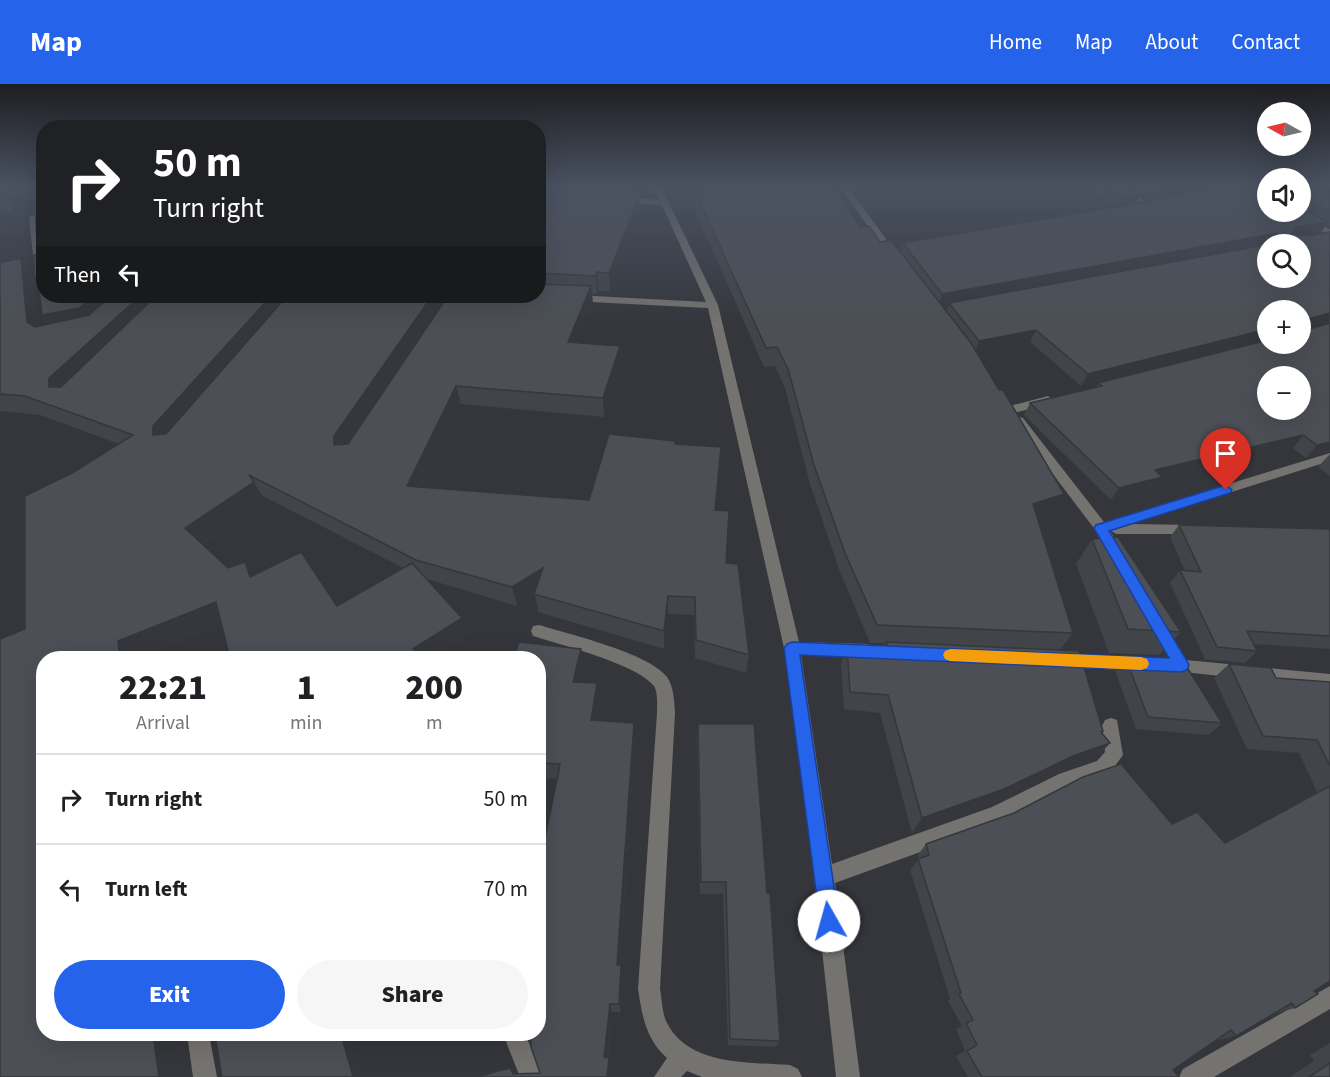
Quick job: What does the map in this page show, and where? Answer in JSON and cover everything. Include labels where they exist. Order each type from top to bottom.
[{"type":"street","points":[[679,232],[713,305],[792,648],[824,877],[848,1077]]},
{"type":"street","points":[[882,232],[897,250],[903,268]]},
{"type":"street","points":[[546,297],[713,305]]},
{"type":"street","points":[[1055,398],[1006,405],[1101,528],[1124,567]]},
{"type":"street","points":[[1101,528],[1330,457]]},
{"type":"street","points":[[1101,528],[1204,531]]},
{"type":"street","points":[[1152,616],[1181,665]]},
{"type":"street","points":[[539,631],[645,669],[660,681],[664,692],[666,713],[648,989],[657,1029],[682,1058],[707,1070],[790,1077]]},
{"type":"street","points":[[792,648],[886,652]]},
{"type":"street","points":[[1052,660],[1181,665],[1330,681]]},
{"type":"street","points":[[824,877],[996,816],[1066,780],[1103,768],[1114,755],[1111,726]]},
{"type":"street","points":[[1191,1077],[1330,997]]},
{"type":"street","points":[[199,1041],[205,1077]]},
{"type":"street","points":[[517,1041],[532,1077]]},
{"type":"street","points":[[666,1077],[682,1058]]},
{"type":"building","points":[[546,232],[625,232],[609,273],[597,272],[596,276],[546,273]]},
{"type":"building","points":[[714,232],[873,232],[880,242],[891,240],[971,343],[999,390],[1003,390],[1064,494],[1033,504],[1073,633],[877,625],[845,553],[814,465],[788,369],[777,347],[766,348]]},
{"type":"building","points":[[965,232],[1293,232],[1257,234],[1257,237],[942,294],[903,243]]},
{"type":"building","points":[[1330,232],[1330,313],[1311,318],[1311,300],[1257,300],[1257,332],[1088,374],[1036,330],[979,341],[949,303],[1257,246],[1257,288],[1311,288],[1311,235]]},
{"type":"building","points":[[36,254],[36,277],[34,276],[34,255]]},
{"type":"building","points":[[21,258],[27,322],[35,327],[89,315],[103,303],[132,303],[49,378],[49,387],[61,387],[149,303],[265,303],[153,426],[153,435],[166,434],[281,303],[427,303],[334,436],[334,445],[348,444],[443,303],[546,303],[546,284],[591,286],[568,342],[620,346],[603,398],[456,386],[407,486],[589,500],[609,434],[675,441],[675,444],[721,447],[715,510],[729,511],[726,563],[738,564],[749,655],[696,640],[695,597],[668,596],[664,631],[534,594],[543,568],[512,587],[416,560],[249,475],[254,482],[185,528],[228,568],[245,562],[250,577],[301,552],[337,606],[412,563],[462,618],[413,649],[415,651],[228,651],[216,602],[118,641],[119,651],[36,651],[36,1041],[154,1041],[159,1077],[0,1077],[0,639],[25,629],[25,496],[74,472],[133,435],[25,396],[0,394],[0,263]]},
{"type":"building","points":[[41,303],[85,303],[79,308],[42,315]]},
{"type":"building","points":[[1330,323],[1330,442],[1317,445],[1303,435],[1155,470],[1162,477],[1119,488],[1030,403],[1102,386],[1098,383],[1257,343],[1257,354],[1311,354],[1311,329]]},
{"type":"building","points":[[1179,525],[1330,529],[1330,636],[1247,631],[1257,651],[1217,647],[1180,570],[1201,572]]},
{"type":"building","points":[[1118,537],[1181,632],[1128,629],[1092,539]]},
{"type":"building","points":[[519,642],[581,649],[573,682],[597,683],[591,720],[634,723],[617,965],[621,965],[619,1004],[610,1004],[604,1057],[609,1058],[607,1077],[477,1077],[510,1068],[513,1074],[540,1073],[531,1041],[546,1041],[546,834],[560,764],[546,763],[546,651],[516,651]]},
{"type":"building","points":[[886,642],[1079,651],[1103,731],[1101,732],[1110,743],[1073,756],[1004,789],[922,818],[888,695],[850,692],[847,646],[889,649]]},
{"type":"building","points":[[1126,659],[1183,661],[1222,723],[1148,717]]},
{"type":"building","points":[[1229,664],[1271,668],[1276,678],[1330,682],[1330,766],[1317,740],[1263,736]]},
{"type":"building","points":[[698,724],[754,724],[767,893],[770,893],[780,1041],[730,1039],[726,882],[701,882]]},
{"type":"building","points":[[1121,764],[1172,824],[1197,812],[1225,843],[1330,786],[1330,981],[1314,991],[1318,994],[1295,1008],[1292,1003],[1236,1036],[1231,1030],[1173,1070],[1179,1077],[982,1077],[967,1051],[977,1045],[966,1023],[973,1020],[959,994],[961,993],[918,859],[929,855],[926,844],[1014,813],[1083,777]]},
{"type":"building","points":[[216,1041],[343,1041],[353,1077],[222,1077]]},
{"type":"building","points":[[1330,1063],[1330,1077],[1309,1077]]},
{"type":"slow traffic","points":[[950,655],[1141,664]]},
{"type":"route","points":[[829,921],[792,648],[1181,665],[1101,528],[1226,490]]}]
